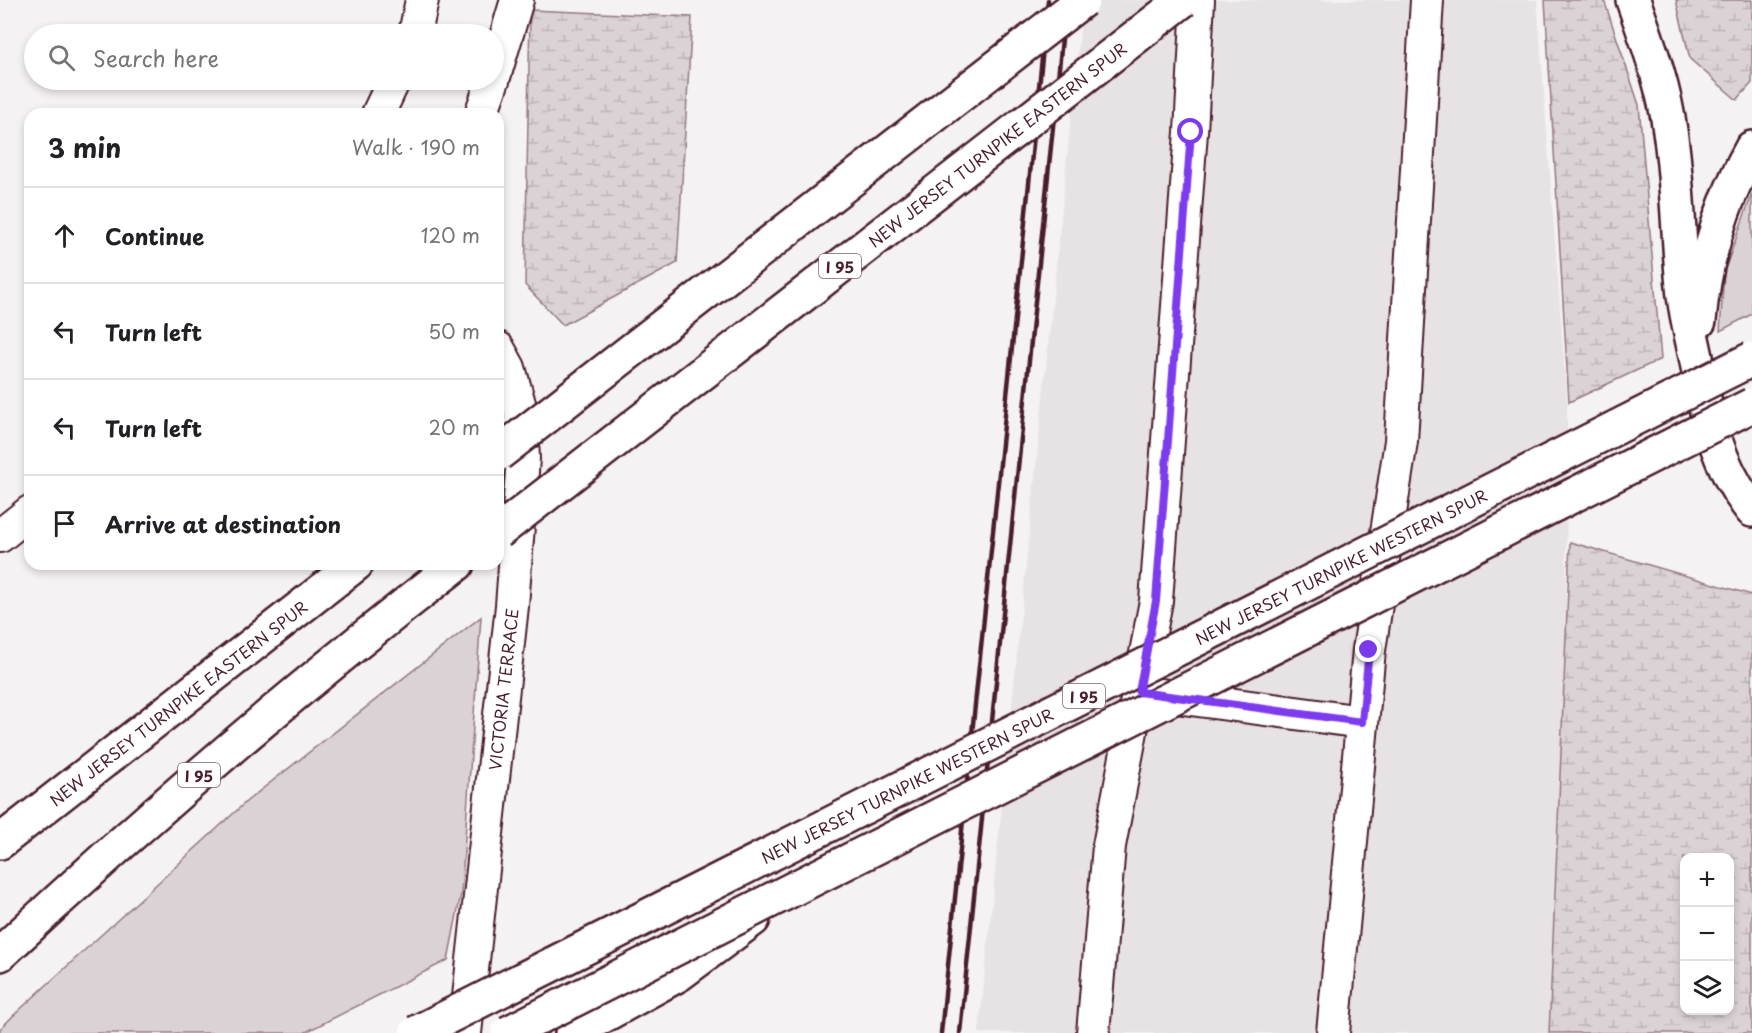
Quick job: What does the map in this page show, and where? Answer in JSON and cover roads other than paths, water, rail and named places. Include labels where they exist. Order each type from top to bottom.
[{"type":"highway","points":[[504,449],[1083,0]]},
{"type":"highway","name":"NEW JERSEY TURNPIKE EASTERN SPUR","points":[[504,527],[1183,0]]},
{"type":"highway","points":[[1633,0],[1654,63],[1670,128],[1678,199],[1683,288],[1706,411],[1720,458],[1730,478],[1752,510]]},
{"type":"highway","points":[[1697,362],[1700,310],[1708,259],[1723,209],[1752,148]]},
{"type":"highway","name":"NEW JERSEY TURNPIKE WESTERN SPUR","points":[[416,1033],[1752,359]]},
{"type":"highway","name":"I 95","points":[[508,1033],[1752,405]]},
{"type":"highway","name":"NEW JERSEY TURNPIKE EASTERN SPUR","points":[[0,842],[348,570]]},
{"type":"highway","name":"I 95","points":[[0,954],[228,749],[449,570]]},
{"type":"highway","points":[[0,849],[25,822]]},
{"type":"highway","points":[[572,1033],[680,974],[795,888]]},
{"type":"street","points":[[419,24],[422,0]]},
{"type":"street","points":[[504,42],[517,0]]},
{"type":"street","points":[[1093,1033],[1109,846],[1156,601],[1190,144],[1198,0]]},
{"type":"street","points":[[1333,1033],[1369,650],[1401,441],[1427,0]]},
{"type":"street","points":[[381,108],[389,90]]},
{"type":"street","points":[[483,108],[489,90]]},
{"type":"street","name":"VICTORIA TERRACE","points":[[465,1033],[512,606],[523,458],[520,407],[509,368],[504,359]]},
{"type":"street","points":[[0,536],[24,517]]},
{"type":"street","points":[[1139,692],[1362,722]]},
{"type":"railway","points":[[941,1033],[1048,0]]},
{"type":"railway","points":[[960,1033],[1066,0]]}]
